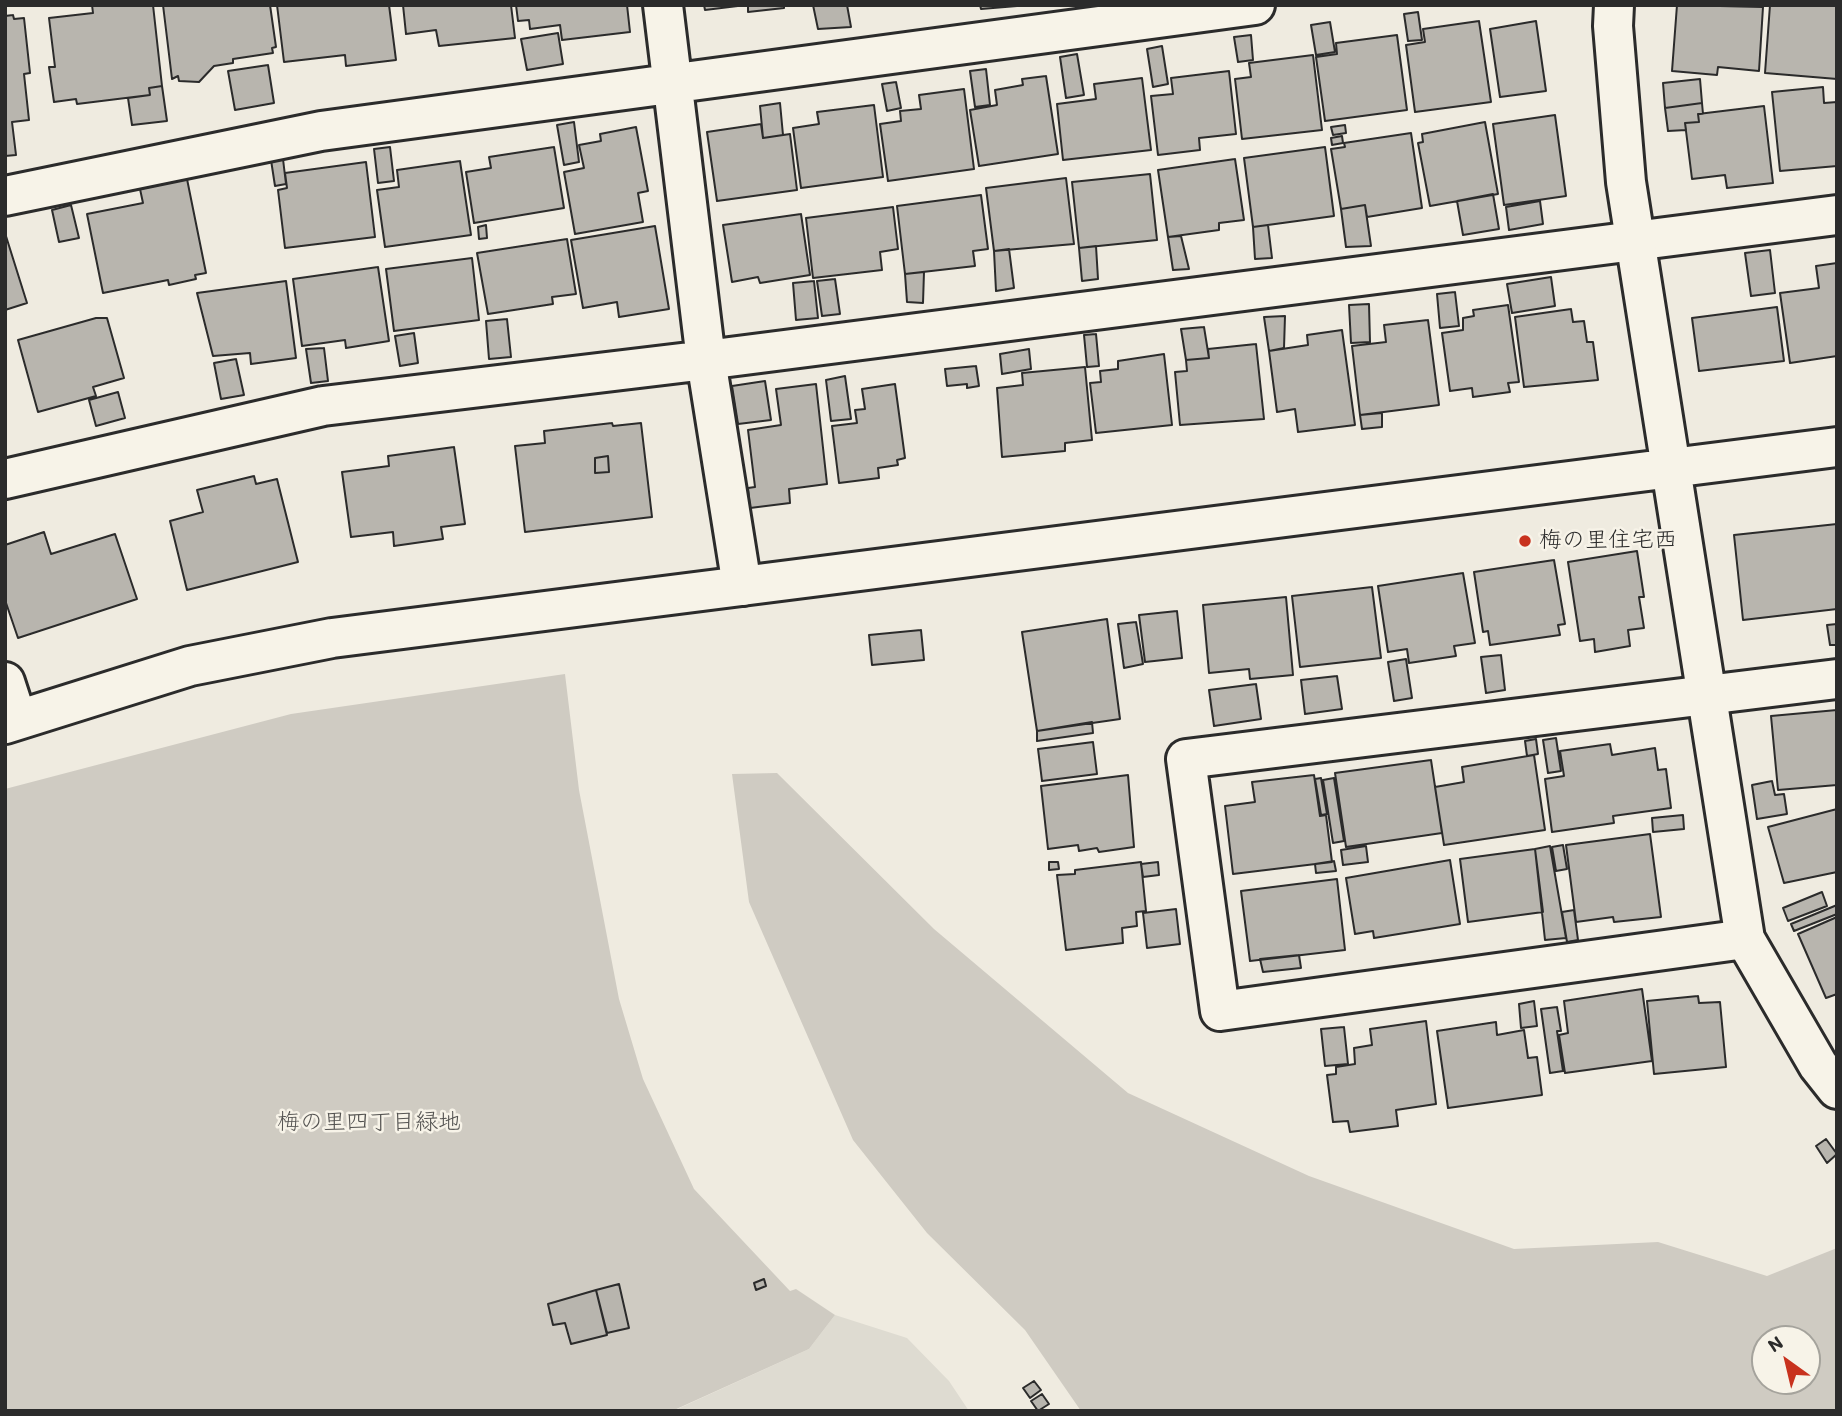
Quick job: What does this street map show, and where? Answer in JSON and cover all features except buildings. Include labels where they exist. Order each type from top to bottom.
[{"type":"street","points":[[663,5],[706,360],[741,586]]},
{"type":"street","points":[[5,196],[321,131],[1255,5]]},
{"type":"street","points":[[1614,5],[1613,26],[1626,182],[1745,939],[1818,1065],[1837,1089]]},
{"type":"street","points":[[5,479],[323,406],[706,360],[1837,215]]},
{"type":"street","points":[[5,682],[11,721],[190,666],[332,638],[1837,447]]},
{"type":"street","points":[[1745,939],[1220,1011],[1186,759],[1837,679]]},
{"type":"shaded area","points":[[835,1315],[907,1338],[949,1381],[969,1411],[673,1411],[809,1349]]},
{"type":"green space","name":"梅の里四丁目緑地","points":[[565,674],[579,790],[619,999],[643,1079],[694,1189],[790,1291],[796,1289],[835,1315],[809,1349],[672,1411],[5,1411],[5,789],[291,714]]},
{"type":"green space","points":[[777,773],[934,929],[1128,1093],[1309,1176],[1514,1249],[1658,1242],[1767,1276],[1837,1248],[1837,1411],[1081,1411],[1025,1330],[927,1233],[853,1140],[749,902],[732,774]]},
{"type":"place","name":"梅の里住宅西","points":[[1525,541]]}]
